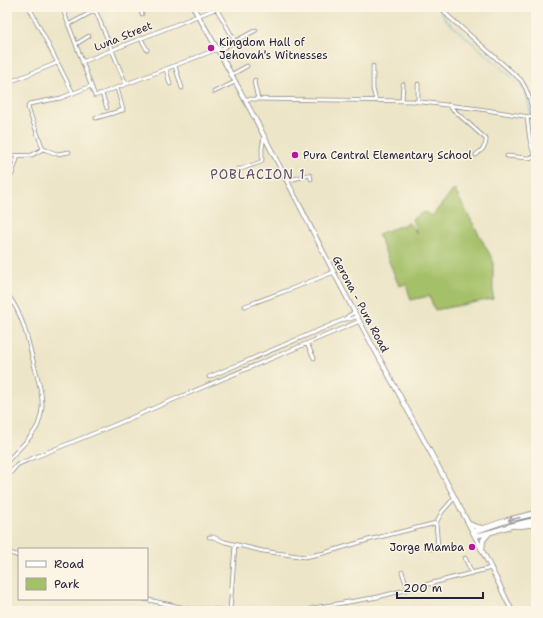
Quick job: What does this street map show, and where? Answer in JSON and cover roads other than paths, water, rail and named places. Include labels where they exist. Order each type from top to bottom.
[{"type":"highway","points":[[474,534],[484,528],[536,513]]},
{"type":"highway","points":[[474,534],[489,533],[526,521],[536,520]]},
{"type":"highway","points":[[469,524],[484,528]]},
{"type":"highway","points":[[513,526],[536,524]]},
{"type":"highway","points":[[482,549],[484,540],[489,533]]},
{"type":"main road","name":"Gerona - Pura Road","points":[[193,7],[218,49],[356,314],[455,497],[512,611]]},
{"type":"street","points":[[29,7],[73,93]]},
{"type":"street","points":[[62,7],[95,96],[223,48],[256,30]]},
{"type":"street","points":[[68,25],[95,8],[101,7]]},
{"type":"street","points":[[139,7],[142,14]]},
{"type":"street","name":"Luna Street","points":[[82,62],[220,7]]},
{"type":"street","points":[[244,99],[418,102],[480,109],[535,118],[530,98],[521,80],[448,16],[441,7]]},
{"type":"street","points":[[95,8],[126,84]]},
{"type":"street","points":[[215,8],[235,41]]},
{"type":"street","points":[[76,44],[89,36]]},
{"type":"street","points":[[141,38],[143,44],[148,50]]},
{"type":"street","points":[[7,83],[57,63]]},
{"type":"street","points":[[175,66],[182,88]]},
{"type":"street","points":[[231,75],[247,66]]},
{"type":"street","points":[[373,66],[373,89],[376,101]]},
{"type":"street","points":[[166,69],[170,84]]},
{"type":"street","points":[[255,80],[254,82],[258,99]]},
{"type":"street","points":[[214,92],[235,82]]},
{"type":"street","points":[[402,101],[403,84]]},
{"type":"street","points":[[418,84],[418,102]]},
{"type":"street","points":[[43,149],[28,105],[31,103],[61,98],[91,86]]},
{"type":"street","points":[[96,118],[123,110],[117,88]]},
{"type":"street","points":[[102,94],[107,108]]},
{"type":"street","points":[[448,105],[486,139],[485,146],[476,155]]},
{"type":"street","points":[[507,156],[536,158],[530,142],[527,117]]},
{"type":"street","points":[[238,169],[261,162],[264,137]]},
{"type":"street","points":[[7,156],[32,155],[43,149],[57,154],[69,152]]},
{"type":"street","points":[[12,174],[18,156]]},
{"type":"street","points":[[287,181],[308,175],[311,179]]},
{"type":"street","points":[[245,306],[334,272]]},
{"type":"street","points":[[7,294],[24,324],[38,381],[42,407],[35,431],[7,461]]},
{"type":"street","points":[[209,377],[345,319],[348,316],[356,314]]},
{"type":"street","points":[[7,477],[16,465],[360,321]]},
{"type":"street","points":[[307,344],[314,358]]},
{"type":"street","points":[[430,549],[438,547],[436,523],[442,512],[455,497]]},
{"type":"street","points":[[209,537],[235,545],[263,551],[305,557],[436,523]]},
{"type":"street","points":[[230,610],[235,545]]},
{"type":"street","points":[[7,552],[18,556]]},
{"type":"street","points":[[465,558],[472,573]]},
{"type":"street","points":[[307,611],[314,608],[378,597],[491,568]]},
{"type":"street","points":[[402,572],[408,589]]},
{"type":"street","points":[[148,600],[190,609],[235,611]]},
{"type":"street","points":[[7,604],[12,611]]},
{"type":"waterway","points":[[438,7],[446,20],[521,85],[527,98],[530,110],[531,126],[536,153]]},
{"type":"place","name":"Kingdom Hall of Jehovah's Witnesses","points":[[211,48]]},
{"type":"place","name":"Pura Central Elementary School","points":[[295,155]]},
{"type":"place","name":"Jorge Mamba","points":[[472,547]]},
{"type":"district","name":"POBLACION 1","points":[[258,174]]}]
